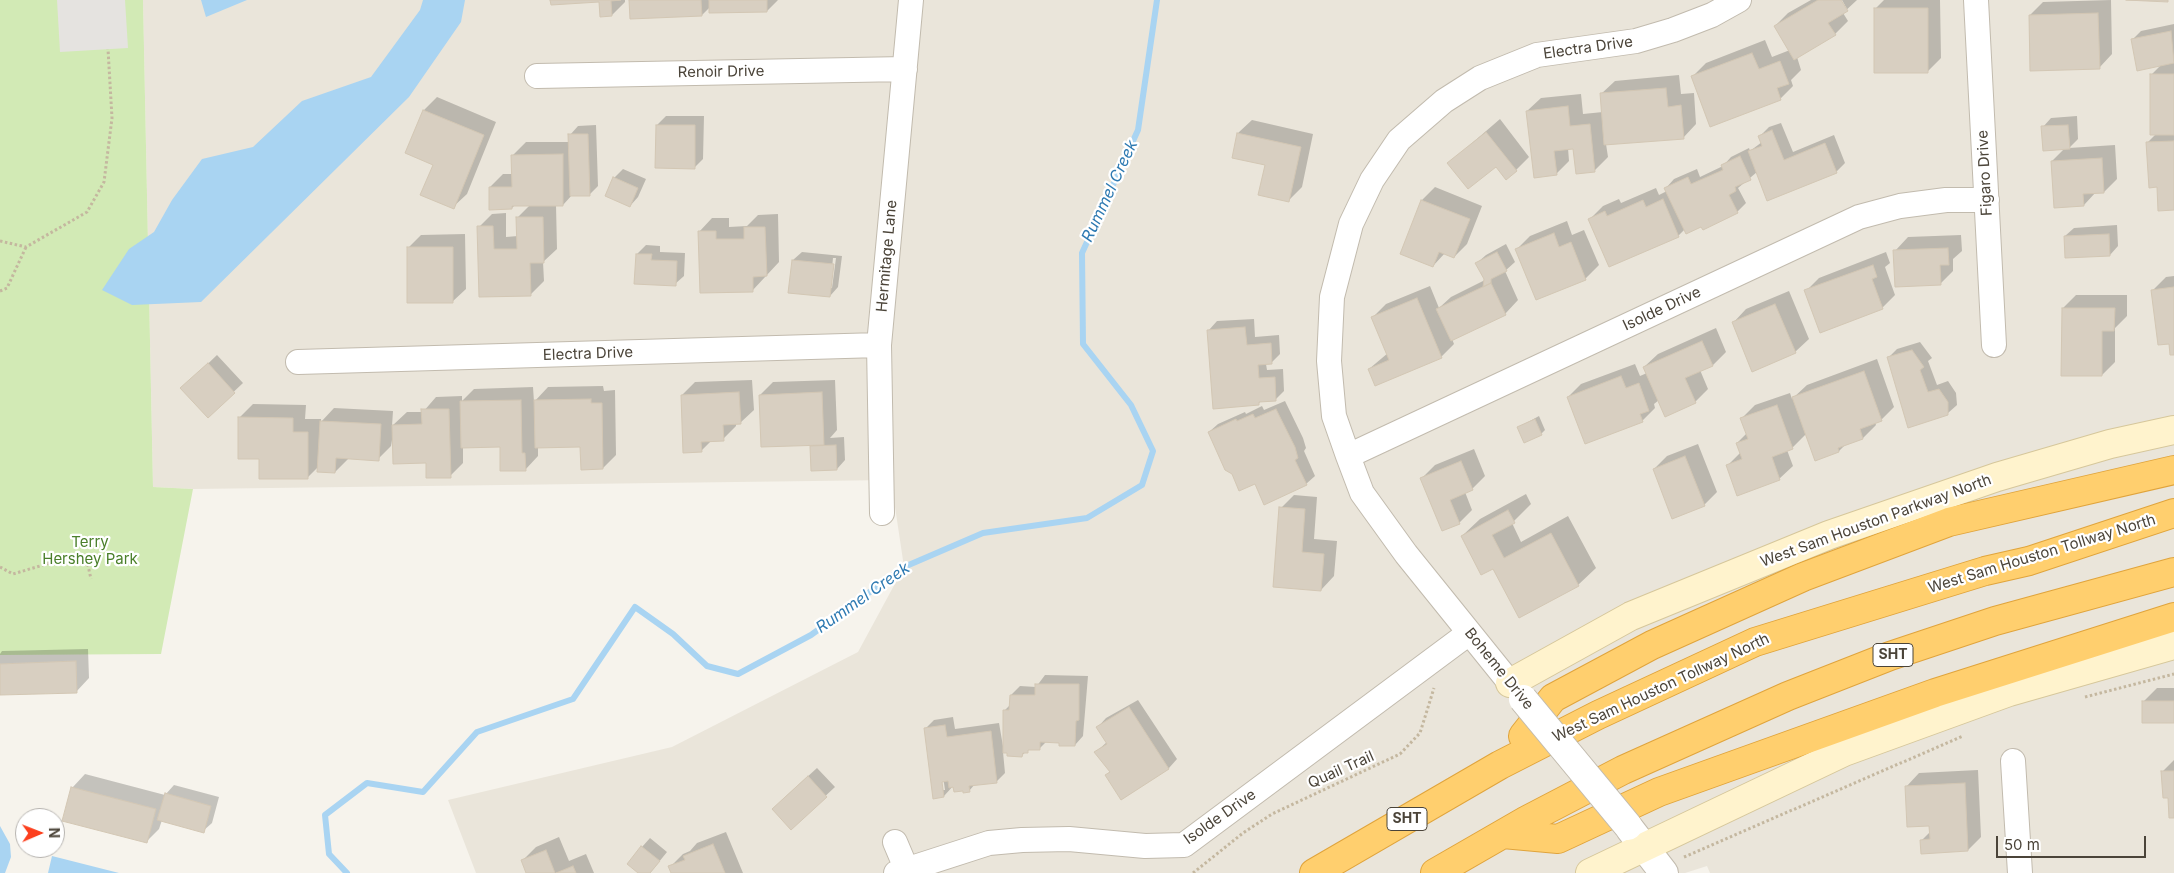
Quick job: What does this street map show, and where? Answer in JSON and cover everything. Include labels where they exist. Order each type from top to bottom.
[{"type":"highway","points":[[1500,765],[1553,698],[1652,645],[1803,577],[1949,522],[2174,470]]},
{"type":"highway","name":"West Sam Houston Tollway North","points":[[1314,873],[1500,765],[1598,715],[1755,642],[1985,571],[2029,561],[2174,513]]},
{"type":"highway","name":"SHT","points":[[1436,873],[1503,834],[1655,755],[1755,710],[1840,675],[1995,621],[2174,572]]},
{"type":"highway","points":[[1503,834],[1558,839],[1659,792],[1934,693],[2174,617]]},
{"type":"main road","name":"West Sam Houston Parkway North","points":[[1517,691],[1631,616],[1829,535],[1998,477],[2110,444],[2174,430]]},
{"type":"main road","points":[[1590,873],[1636,836],[1908,727],[2009,692],[2174,645]]},
{"type":"street","name":"Hermitage Lane","points":[[882,513],[879,345],[911,0]]},
{"type":"street","name":"Electra Drive","points":[[1348,456],[1334,416],[1329,361],[1332,297],[1351,224],[1372,180],[1399,140],[1444,101],[1480,78],[1538,55],[1636,41],[1674,30],[1712,15],[1739,0]]},
{"type":"street","name":"Figaro Drive","points":[[1976,0],[1994,345]]},
{"type":"street","name":"Renoir Drive","points":[[537,76],[905,69]]},
{"type":"street","name":"Isolde Drive","points":[[1348,456],[1858,217],[1900,206],[1937,201],[1987,200]]},
{"type":"street","name":"Electra Drive","points":[[298,362],[879,345]]},
{"type":"street","name":"Boheme Drive","points":[[1348,456],[1362,493],[1406,554],[1664,873]]},
{"type":"street","name":"Isolde Drive","points":[[901,870],[989,843],[1022,840],[1069,838],[1145,846],[1184,845],[1470,633]]},
{"type":"street","points":[[2014,761],[2020,873]]},
{"type":"street","points":[[895,842],[901,870]]},
{"type":"path","points":[[0,291],[7,288],[26,247],[87,212],[104,182],[112,118],[108,49]]},
{"type":"path","points":[[0,241],[26,247]]},
{"type":"path","points":[[0,566],[13,574],[70,557],[86,561],[91,579]]},
{"type":"path","points":[[2079,699],[2174,674]]},
{"type":"path","name":"Quail Trail","points":[[1193,873],[1244,832],[1272,814],[1400,754],[1420,733],[1433,688],[1438,680]]},
{"type":"path","points":[[1698,851],[1902,761],[1966,735]]},
{"type":"shaded area","points":[[57,0],[125,0],[128,48],[60,52]]},
{"type":"shaded area","points":[[143,0],[2174,0],[2174,873],[1710,873],[1707,866],[1685,873],[476,873],[448,800],[672,747],[858,652],[904,567],[891,480],[193,489],[153,487]]},
{"type":"green space","name":"Terry Hershey Park","points":[[0,0],[143,0],[153,487],[193,489],[161,654],[0,655]]},
{"type":"water","points":[[201,0],[247,0],[206,17]]},
{"type":"water","points":[[423,0],[465,0],[461,22],[409,97],[201,302],[132,305],[102,290],[129,249],[154,232],[172,200],[202,159],[253,147],[302,101],[371,77],[420,10]]},
{"type":"water","points":[[0,826],[10,844],[11,857],[5,873],[0,873]]},
{"type":"water","points":[[52,858],[60,858],[119,873],[48,873]]},
{"type":"building","points":[[550,0],[621,0],[611,1],[612,16],[600,17],[599,2],[551,5]]},
{"type":"building","points":[[629,0],[701,0],[702,16],[630,19]]},
{"type":"building","points":[[709,0],[767,0],[767,12],[709,13]]},
{"type":"building","points":[[1818,0],[1841,0],[1848,11],[1828,23],[1836,35],[1794,60],[1774,26]]},
{"type":"building","points":[[2126,0],[2168,0],[2168,2]]},
{"type":"building","points":[[1874,8],[1928,8],[1928,73],[1874,73]]},
{"type":"building","points":[[2098,13],[2100,69],[2030,71],[2029,15]]},
{"type":"building","points":[[2171,31],[2174,63],[2137,71],[2131,39]]},
{"type":"building","points":[[1752,53],[1759,69],[1780,61],[1789,84],[1777,88],[1781,100],[1710,127],[1691,76]]},
{"type":"building","points":[[2150,74],[2174,74],[2174,135],[2150,135]]},
{"type":"building","points":[[1666,88],[1668,107],[1681,105],[1684,139],[1604,145],[1600,93]]},
{"type":"building","points":[[1568,106],[1570,126],[1590,124],[1595,172],[1576,174],[1573,149],[1554,151],[1557,175],[1534,178],[1526,111]]},
{"type":"building","points":[[423,110],[484,135],[454,209],[420,195],[433,165],[405,153]]},
{"type":"building","points":[[656,125],[695,125],[695,169],[655,168]]},
{"type":"building","points":[[2068,125],[2070,149],[2043,151],[2041,126]]},
{"type":"building","points":[[1772,130],[1784,160],[1825,143],[1837,173],[1767,201],[1748,151],[1762,146],[1758,136]]},
{"type":"building","points":[[1486,132],[1517,171],[1506,180],[1496,167],[1468,189],[1447,163]]},
{"type":"building","points":[[1237,133],[1301,147],[1289,202],[1258,195],[1265,165],[1232,158]]},
{"type":"building","points":[[568,134],[588,134],[590,196],[570,196]]},
{"type":"building","points":[[2174,141],[2174,210],[2158,211],[2157,187],[2149,188],[2146,142]]},
{"type":"building","points":[[563,154],[563,206],[512,206],[512,209],[489,210],[489,187],[512,187],[511,155]]},
{"type":"building","points":[[1740,156],[1751,180],[1735,187],[1736,191],[1729,195],[1738,213],[1703,230],[1701,227],[1686,234],[1664,188],[1688,177],[1691,184],[1723,170],[1721,165]]},
{"type":"building","points":[[2102,158],[2104,193],[2083,194],[2084,206],[2054,208],[2051,161]]},
{"type":"building","points":[[613,177],[638,188],[630,207],[605,196]]},
{"type":"building","points":[[1663,199],[1679,237],[1609,267],[1588,219],[1605,211],[1607,216],[1643,200],[1646,207]]},
{"type":"building","points":[[1421,200],[1470,219],[1454,258],[1439,252],[1433,267],[1400,254]]},
{"type":"building","points":[[516,217],[543,217],[544,263],[530,263],[531,296],[479,297],[477,226],[493,226],[494,249],[517,249]]},
{"type":"building","points":[[744,227],[765,227],[767,276],[753,277],[753,292],[700,293],[698,231],[716,231],[716,239],[744,239]]},
{"type":"building","points":[[1554,233],[1559,247],[1571,242],[1586,280],[1536,300],[1515,249]]},
{"type":"building","points":[[2109,234],[2110,256],[2065,258],[2064,236]]},
{"type":"building","points":[[407,247],[453,247],[453,303],[407,303]]},
{"type":"building","points":[[1948,248],[1949,265],[1940,265],[1941,285],[1895,287],[1893,250]]},
{"type":"building","points":[[1497,252],[1507,271],[1491,279],[1491,283],[1483,287],[1484,279],[1475,263]]},
{"type":"building","points":[[636,254],[652,254],[651,260],[677,261],[676,286],[634,284]]},
{"type":"building","points":[[792,260],[834,264],[830,297],[788,293]]},
{"type":"building","points":[[1873,265],[1877,277],[1872,279],[1883,309],[1820,333],[1804,290]]},
{"type":"building","points":[[1491,283],[1506,315],[1451,341],[1436,309]]},
{"type":"building","points":[[2174,287],[2174,355],[2170,355],[2169,344],[2158,345],[2151,290]]},
{"type":"building","points":[[1417,298],[1442,358],[1375,386],[1368,369],[1389,360],[1371,317]]},
{"type":"building","points":[[1775,304],[1796,353],[1752,372],[1732,322]]},
{"type":"building","points":[[2062,308],[2115,308],[2114,331],[2102,331],[2102,376],[2061,376]]},
{"type":"building","points":[[1245,327],[1247,345],[1271,343],[1272,364],[1258,365],[1259,378],[1275,377],[1276,401],[1259,402],[1259,405],[1213,409],[1207,330]]},
{"type":"building","points":[[1702,341],[1713,366],[1685,378],[1696,403],[1665,417],[1643,367]]},
{"type":"building","points":[[1912,350],[1924,367],[1920,370],[1928,392],[1939,389],[1948,402],[1948,415],[1908,428],[1887,357]]},
{"type":"building","points":[[208,363],[235,393],[208,418],[180,388]]},
{"type":"building","points":[[1864,371],[1882,421],[1860,429],[1863,439],[1838,448],[1839,452],[1815,461],[1792,397]]},
{"type":"building","points":[[1621,376],[1626,388],[1639,383],[1649,411],[1640,414],[1643,422],[1585,444],[1567,397]]},
{"type":"building","points":[[739,392],[741,424],[723,425],[724,441],[701,442],[702,452],[683,453],[681,395]]},
{"type":"building","points":[[822,392],[824,445],[761,447],[759,395]]},
{"type":"building","points":[[591,399],[591,403],[602,403],[603,469],[581,470],[580,447],[535,448],[534,400]]},
{"type":"building","points":[[521,400],[522,453],[525,453],[526,471],[500,471],[500,447],[461,448],[460,401]]},
{"type":"building","points":[[1777,405],[1793,449],[1772,457],[1780,480],[1737,496],[1726,465],[1742,459],[1736,443],[1748,439],[1740,418]]},
{"type":"building","points":[[421,409],[449,409],[451,478],[426,478],[426,463],[393,464],[392,425],[422,424]]},
{"type":"building","points":[[1276,409],[1295,447],[1298,458],[1295,460],[1307,485],[1264,505],[1255,484],[1239,491],[1232,474],[1225,470],[1208,432],[1236,419],[1237,421],[1253,414],[1255,418]]},
{"type":"building","points":[[238,417],[293,418],[293,432],[308,432],[308,479],[259,479],[259,459],[238,459]]},
{"type":"building","points":[[1535,419],[1542,435],[1524,443],[1517,427]]},
{"type":"building","points":[[320,421],[381,424],[379,461],[336,458],[335,473],[317,472]]},
{"type":"building","points":[[836,445],[837,470],[811,471],[810,446]]},
{"type":"building","points":[[1685,456],[1705,506],[1672,519],[1653,469]]},
{"type":"building","points":[[1461,461],[1473,490],[1450,500],[1460,524],[1442,531],[1420,478]]},
{"type":"building","points":[[1279,507],[1305,509],[1302,552],[1324,554],[1321,591],[1273,587]]},
{"type":"building","points":[[1508,510],[1515,523],[1492,535],[1504,558],[1551,533],[1579,586],[1519,618],[1493,569],[1481,575],[1461,536]]},
{"type":"building","points":[[76,661],[77,693],[0,695],[0,664]]},
{"type":"building","points":[[1035,684],[1079,684],[1079,720],[1076,721],[1075,746],[1059,746],[1059,743],[1040,742],[1040,750],[1028,750],[1028,753],[1023,753],[1022,757],[1007,756],[1007,753],[1003,753],[1003,710],[1009,710],[1010,695],[1035,695]]},
{"type":"building","points":[[2142,701],[2174,701],[2174,723],[2142,723]]},
{"type":"building","points":[[1129,707],[1169,769],[1121,800],[1105,775],[1110,772],[1094,752],[1107,744],[1096,727]]},
{"type":"building","points":[[945,725],[947,737],[991,731],[997,783],[969,786],[970,792],[963,793],[963,791],[954,792],[953,787],[949,788],[948,781],[942,782],[944,797],[933,799],[924,728]]},
{"type":"building","points":[[2161,771],[2174,771],[2174,818],[2169,818],[2168,798],[2163,798]]},
{"type":"building","points":[[808,776],[827,797],[791,830],[772,809]]},
{"type":"building","points":[[1965,783],[1968,851],[1921,854],[1920,840],[1930,839],[1929,826],[1907,827],[1905,786]]},
{"type":"building","points":[[71,787],[156,809],[147,843],[65,822],[65,810]]},
{"type":"building","points":[[165,793],[211,806],[204,833],[157,820]]},
{"type":"building","points":[[713,844],[725,873],[671,873],[668,866],[685,860],[683,856]]},
{"type":"building","points":[[641,846],[660,861],[650,873],[638,873],[627,864]]},
{"type":"building","points":[[546,850],[555,873],[526,873],[521,860]]},
{"type":"building","points":[[573,866],[576,873],[556,873]]},
{"type":"waterway","name":"Rummel Creek","points":[[347,873],[329,854],[325,815],[367,783],[423,792],[477,732],[573,699],[635,607],[673,634],[707,666],[738,674],[811,635],[904,567],[983,533],[1087,518],[1142,485],[1153,451],[1131,405],[1083,344],[1082,253],[1138,130],[1157,0]]}]
